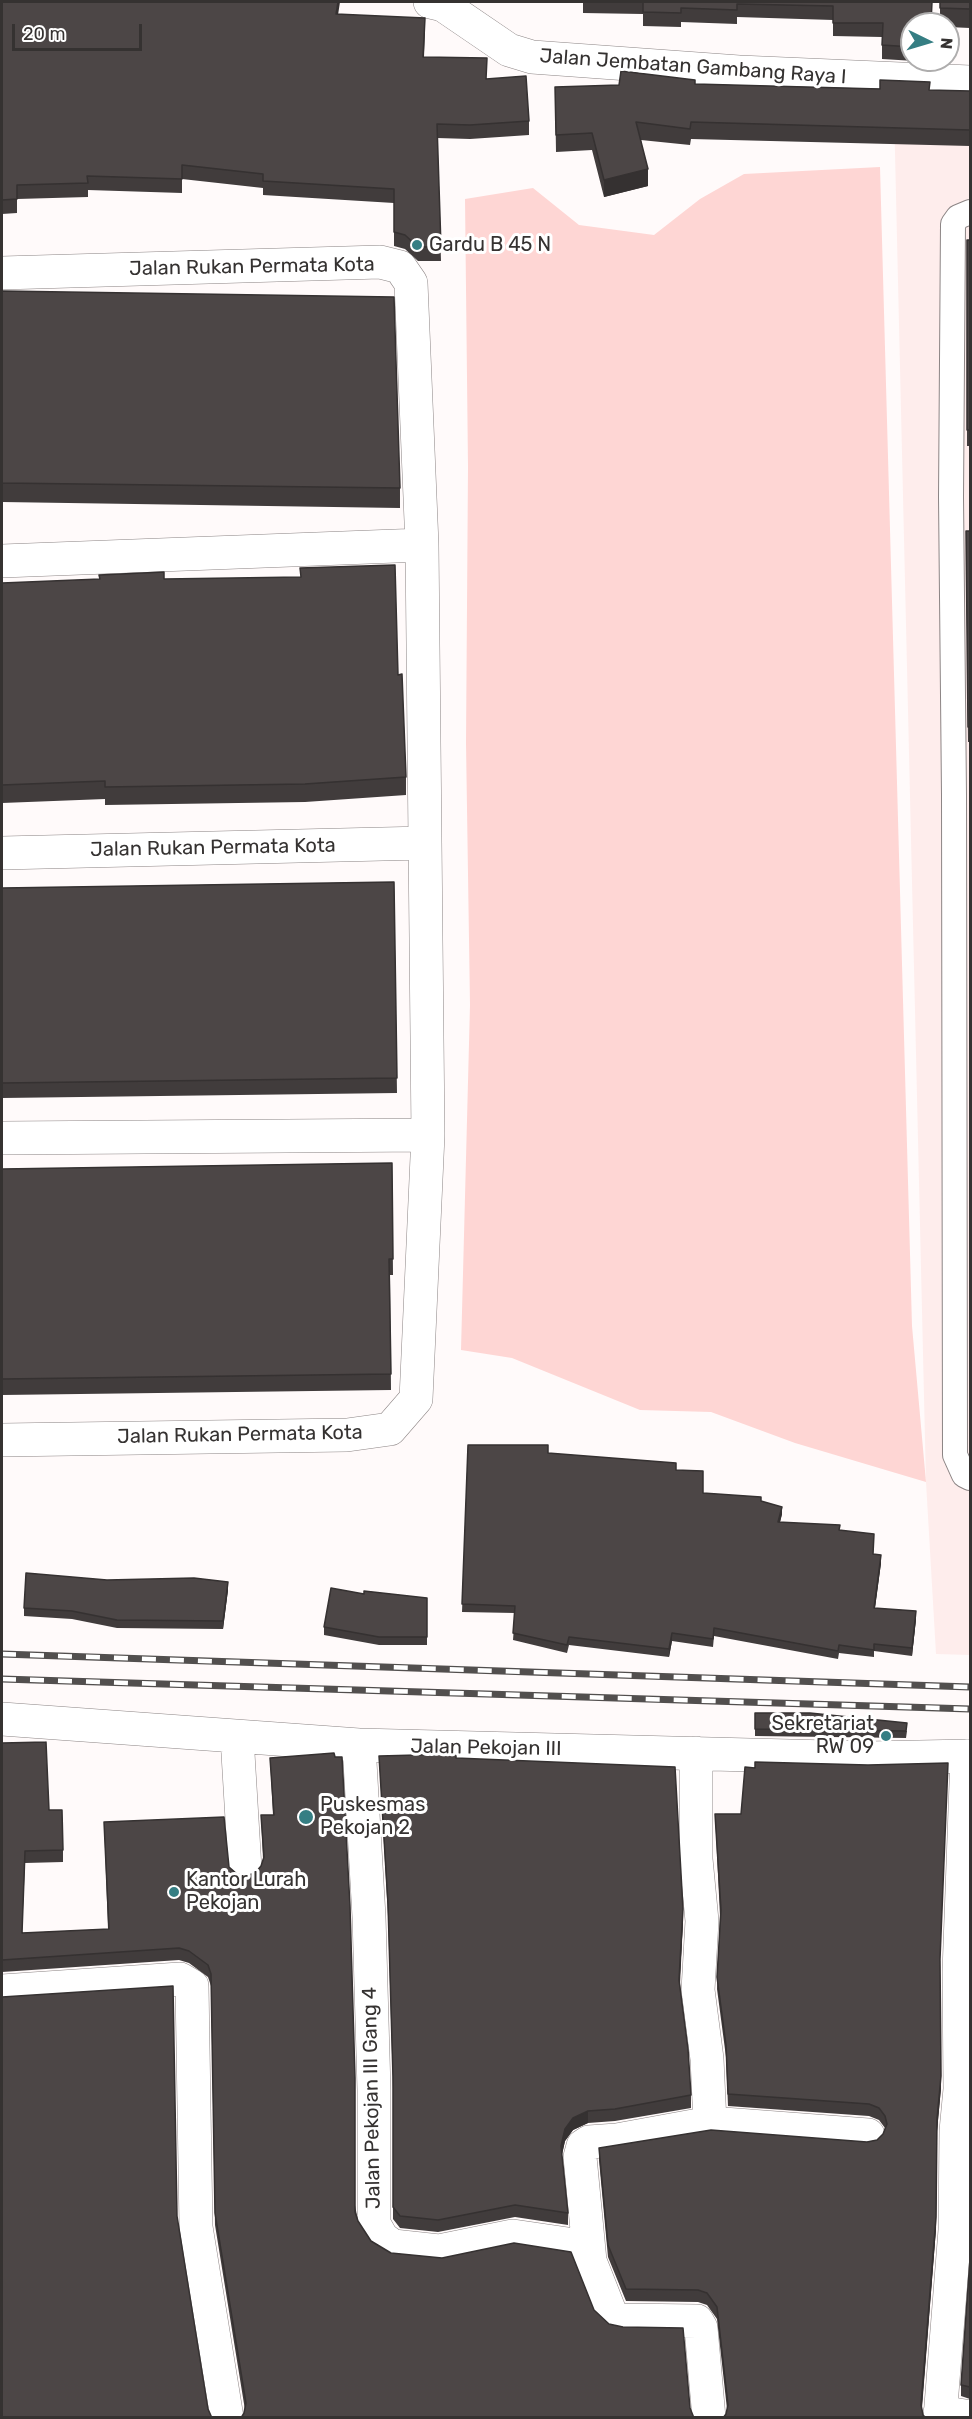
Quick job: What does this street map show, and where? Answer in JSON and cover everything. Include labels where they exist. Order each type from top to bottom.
[{"type":"street","name":"Jalan Jembatan Gambang Raya I","points":[[430,2],[443,5],[509,50],[532,57],[739,72],[970,82]]},
{"type":"street","name":"Jalan Rukan Permata Kota","points":[[2,273],[380,262],[400,267],[411,283],[422,545],[428,1134],[416,1399],[390,1429],[347,1435],[2,1440]]},
{"type":"street","points":[[2,561],[422,545]]},
{"type":"street","name":"Jalan Rukan Permata Kota","points":[[2,853],[424,843]]},
{"type":"street","points":[[2,1138],[428,1134]]},
{"type":"street","name":"Jalan Pekojan III","points":[[2,1719],[359,1744],[868,1758],[969,1756]]},
{"type":"street","points":[[237,1737],[245,1869]]},
{"type":"street","name":"Jalan Pekojan III Gang 4","points":[[359,1744],[370,1940],[374,2090],[374,2224],[382,2238],[393,2246],[439,2251],[513,2236],[588,2247]]},
{"type":"street","points":[[696,1753],[696,1859],[702,1921],[698,1990],[707,2059],[710,2123]]},
{"type":"street","points":[[950,2416],[954,2249],[965,2089],[959,1972],[969,1756]]},
{"type":"street","points":[[2,1991],[180,1979],[192,1986],[196,2227],[226,2418]]},
{"type":"street","points":[[709,2418],[701,2328],[697,2321],[614,2318],[590,2261],[580,2157],[583,2146],[589,2142],[617,2140],[710,2123],[868,2135]]},
{"type":"lane","points":[[970,212],[958,217],[953,224],[961,497],[962,796],[955,1455],[964,1475],[970,1478]]},
{"type":"shaded area","points":[[894,110],[970,116],[970,1655],[936,1654],[926,1482]]},
{"type":"shaded area","points":[[880,167],[912,1326],[926,1482],[795,1443],[711,1412],[640,1410],[512,1358],[461,1350],[470,1005],[466,743],[468,467],[465,199],[533,188],[579,225],[654,235],[700,199],[744,174]]},
{"type":"building","points":[[2,2],[338,2],[336,14],[425,18],[423,57],[487,58],[486,79],[526,76],[529,121],[470,125],[437,124],[441,247],[418,247],[405,235],[394,232],[394,189],[263,181],[263,174],[182,165],[182,179],[87,176],[88,183],[17,185],[17,199],[2,200]]},
{"type":"building","points":[[643,2],[932,2],[932,12],[900,12],[900,46],[882,45],[883,23],[833,23],[833,6],[737,4],[737,10],[681,8],[681,13],[643,12]]},
{"type":"building","points":[[940,2],[970,2],[970,9],[940,8]]},
{"type":"building","points":[[621,71],[695,80],[695,84],[880,89],[880,80],[930,82],[929,90],[970,91],[970,130],[691,122],[690,129],[636,122],[648,169],[604,180],[592,133],[556,135],[555,87],[619,85]]},
{"type":"building","points":[[967,240],[970,240],[970,430],[967,430]]},
{"type":"building","points":[[2,291],[394,297],[400,488],[2,483]]},
{"type":"building","points":[[966,531],[970,531],[970,727],[968,727]]},
{"type":"building","points":[[395,565],[398,675],[402,674],[406,777],[305,784],[105,787],[105,781],[2,785],[2,583],[100,579],[99,575],[164,572],[164,579],[301,577],[300,568]]},
{"type":"building","points":[[394,882],[397,1078],[2,1083],[2,888]]},
{"type":"building","points":[[392,1163],[393,1259],[389,1259],[391,1374],[2,1379],[2,1169]]},
{"type":"building","points":[[468,1445],[548,1445],[548,1453],[676,1463],[676,1470],[703,1471],[703,1493],[761,1497],[761,1501],[782,1507],[778,1522],[840,1525],[839,1530],[874,1534],[873,1554],[881,1555],[874,1608],[916,1611],[912,1648],[874,1644],[874,1650],[839,1645],[838,1651],[714,1628],[713,1639],[672,1633],[669,1649],[569,1637],[567,1645],[513,1633],[515,1606],[462,1604]]},
{"type":"building","points":[[26,1573],[107,1580],[194,1578],[228,1582],[223,1621],[117,1620],[72,1611],[24,1608]]},
{"type":"building","points":[[331,1588],[364,1594],[364,1591],[427,1598],[427,1637],[379,1637],[324,1627]]},
{"type":"building","points":[[755,1713],[810,1713],[907,1723],[906,1731],[755,1729]]},
{"type":"building","points":[[46,1742],[49,1810],[62,1810],[63,1850],[25,1851],[22,1933],[109,1929],[104,1822],[224,1817],[229,1867],[237,1874],[246,1876],[255,1873],[264,1857],[261,1815],[274,1815],[270,1758],[334,1753],[335,1757],[342,1757],[350,1906],[355,2078],[355,2212],[358,2221],[371,2241],[391,2253],[442,2258],[514,2243],[571,2252],[594,2310],[609,2324],[623,2327],[683,2328],[690,2408],[694,2418],[241,2418],[246,2403],[215,2213],[211,1974],[208,1965],[189,1951],[179,1948],[2,1960],[2,1743]]},
{"type":"building","points":[[456,1754],[456,1758],[675,1767],[683,1909],[679,1980],[691,2095],[615,2109],[588,2111],[573,2118],[565,2129],[561,2146],[568,2213],[515,2205],[438,2220],[400,2216],[393,2207],[393,2077],[388,1904],[379,1756]]},
{"type":"building","points":[[755,1762],[868,1765],[948,1763],[940,1959],[941,2076],[937,2119],[936,2217],[921,2405],[926,2418],[723,2418],[728,2405],[717,2307],[707,2293],[698,2290],[626,2289],[608,2245],[599,2148],[711,2130],[867,2142],[877,2140],[883,2134],[887,2124],[879,2108],[869,2104],[728,2094],[726,2045],[717,1977],[721,1910],[715,1814],[741,1814],[745,1767],[755,1768]]},
{"type":"building","points":[[173,1986],[177,2216],[208,2409],[212,2418],[2,2418],[2,1997]]},
{"type":"building","points":[[970,2259],[970,2387],[961,2385]]},
{"type":"railway","points":[[2,1654],[970,1687]]},
{"type":"railway","points":[[2,1679],[970,1709]]},
{"type":"place","name":"Gardu B 45 N","points":[[417,245]]},
{"type":"place","name":"Sekretariat RW 09","points":[[886,1736]]},
{"type":"place","name":"Puskesmas Pekojan 2","points":[[306,1817]]},
{"type":"place","name":"Kantor Lurah Pekojan","points":[[174,1892]]}]
